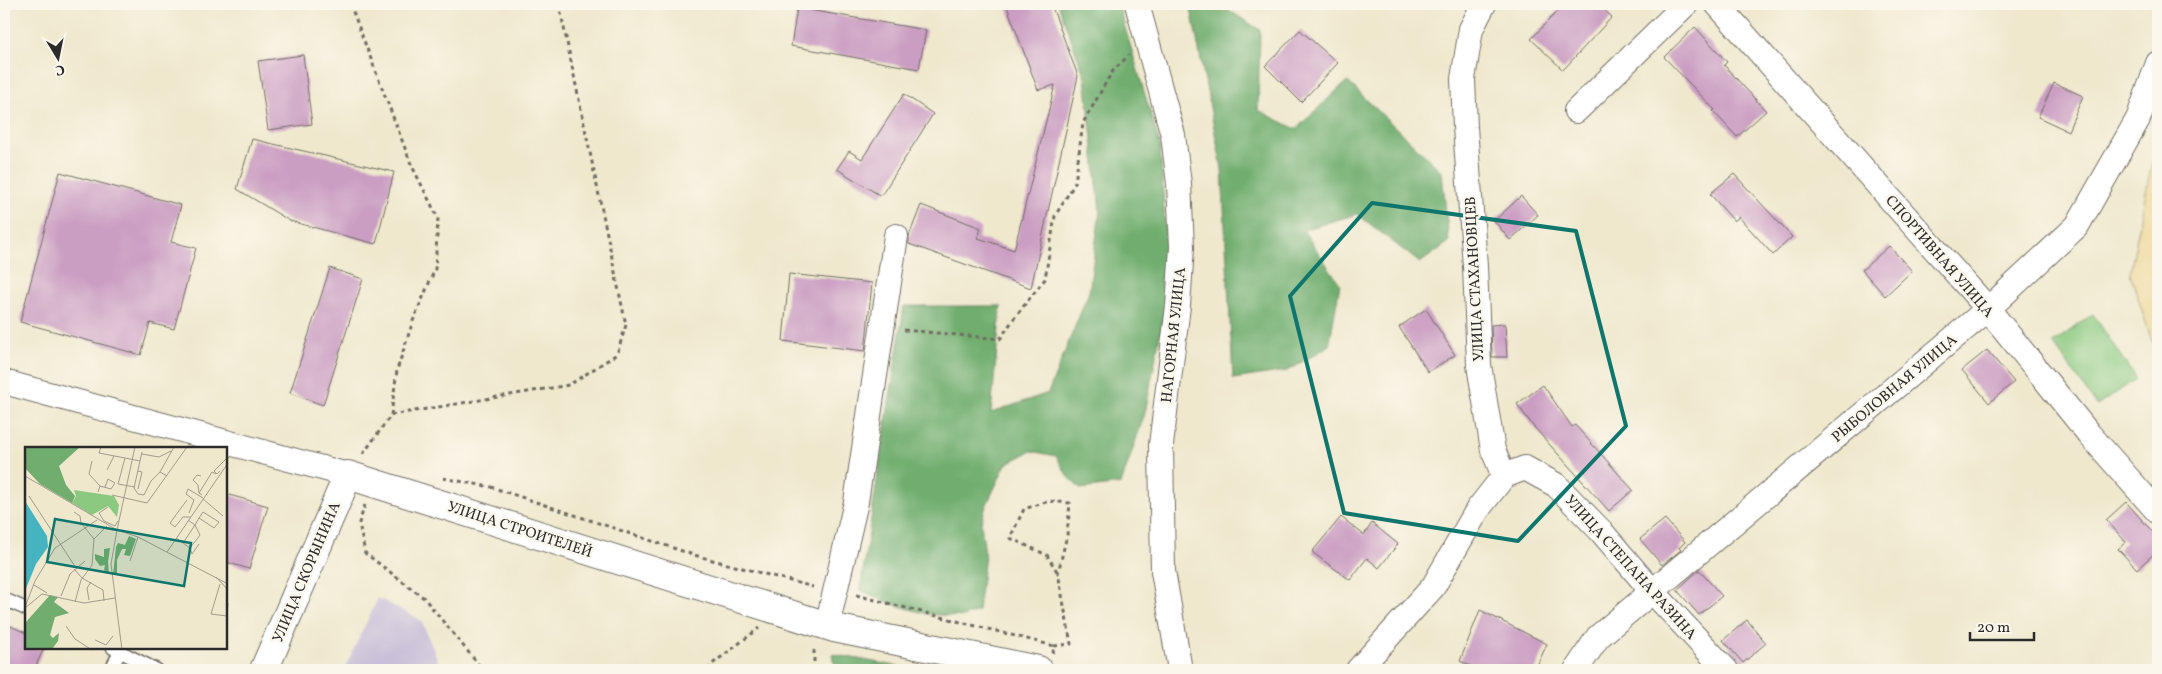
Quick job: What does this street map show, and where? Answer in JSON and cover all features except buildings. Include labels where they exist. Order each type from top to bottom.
[{"type":"street","name":"НАГОРНАЯ УЛИЦА","points":[[1137,4],[1173,135],[1179,184],[1182,247],[1180,286],[1161,445],[1163,571],[1180,670]]},
{"type":"street","name":"УЛИЦА СТАХАНОВЦЕВ","points":[[1484,4],[1471,29],[1463,78],[1479,365],[1493,450],[1504,476]]},
{"type":"street","points":[[1576,111],[1686,4]]},
{"type":"street","name":"СПОРТИВНАЯ УЛИЦА","points":[[1717,4],[1988,309],[2090,434],[2158,512]]},
{"type":"street","name":"РЫБОЛОВНАЯ УЛИЦА","points":[[1576,670],[1598,637],[1988,309],[2077,226],[2138,118],[2158,63]]},
{"type":"street","points":[[827,626],[856,502],[884,329],[896,236]]},
{"type":"street","name":"УЛИЦА СТРОИТЕЛЕЙ","points":[[4,382],[348,475],[827,626],[1045,662]]},
{"type":"street","name":"УЛИЦА СТЕПАНА РАЗИНА","points":[[1504,476],[1525,468],[1556,485],[1600,530],[1652,591],[1726,670]]},
{"type":"street","name":"УЛИЦА СКОРЫНИНА","points":[[264,670],[348,475]]},
{"type":"street","points":[[1358,670],[1433,587],[1478,509],[1504,476]]},
{"type":"lane","points":[[4,599],[25,609]]},
{"type":"lane","points":[[111,670],[116,649],[157,670]]},
{"type":"path","points":[[348,475],[391,415],[400,362],[413,321],[436,269],[438,218],[411,164],[350,4]]},
{"type":"path","points":[[391,415],[569,385],[617,354],[626,325],[560,4]]},
{"type":"path","points":[[884,329],[1000,339],[1045,279],[1055,216],[1075,183],[1083,123],[1112,72],[1147,37]]},
{"type":"path","points":[[434,476],[491,487],[694,555],[1054,646],[1071,644],[1058,574],[1047,555],[1010,538],[1024,509],[1049,501],[1070,503],[1067,535],[1058,574]]},
{"type":"path","points":[[373,483],[359,523],[365,552],[424,598],[483,670]]},
{"type":"path","points":[[708,670],[754,633],[768,620],[775,610]]},
{"type":"path","points":[[1045,662],[1054,646]]},
{"type":"highlighted area","points":[[1372,203],[1576,231],[1626,426],[1518,541],[1344,513],[1290,296]]},
{"type":"shaded area","points":[[378,598],[421,620],[442,670],[344,670]]},
{"type":"green space","points":[[1058,4],[1118,4],[1160,145],[1169,289],[1145,413],[1121,484],[1080,489],[1067,475],[1056,456],[1031,451],[1006,464],[986,506],[981,523],[985,555],[978,611],[963,617],[927,614],[892,604],[860,590],[904,306],[1001,306],[991,413],[1048,393],[1089,292],[1100,210],[1085,77]]},
{"type":"green space","points":[[1190,4],[1219,4],[1260,30],[1258,110],[1296,129],[1347,81],[1442,172],[1449,242],[1420,263],[1357,214],[1303,230],[1340,284],[1329,346],[1287,371],[1233,379],[1222,169]]},
{"type":"green space","points":[[2093,314],[2136,379],[2097,406],[2053,343]]},
{"type":"green space","points":[[832,654],[906,668],[911,670],[836,670]]},
{"type":"sand","points":[[2158,149],[2158,360],[2130,273],[2152,162]]}]
